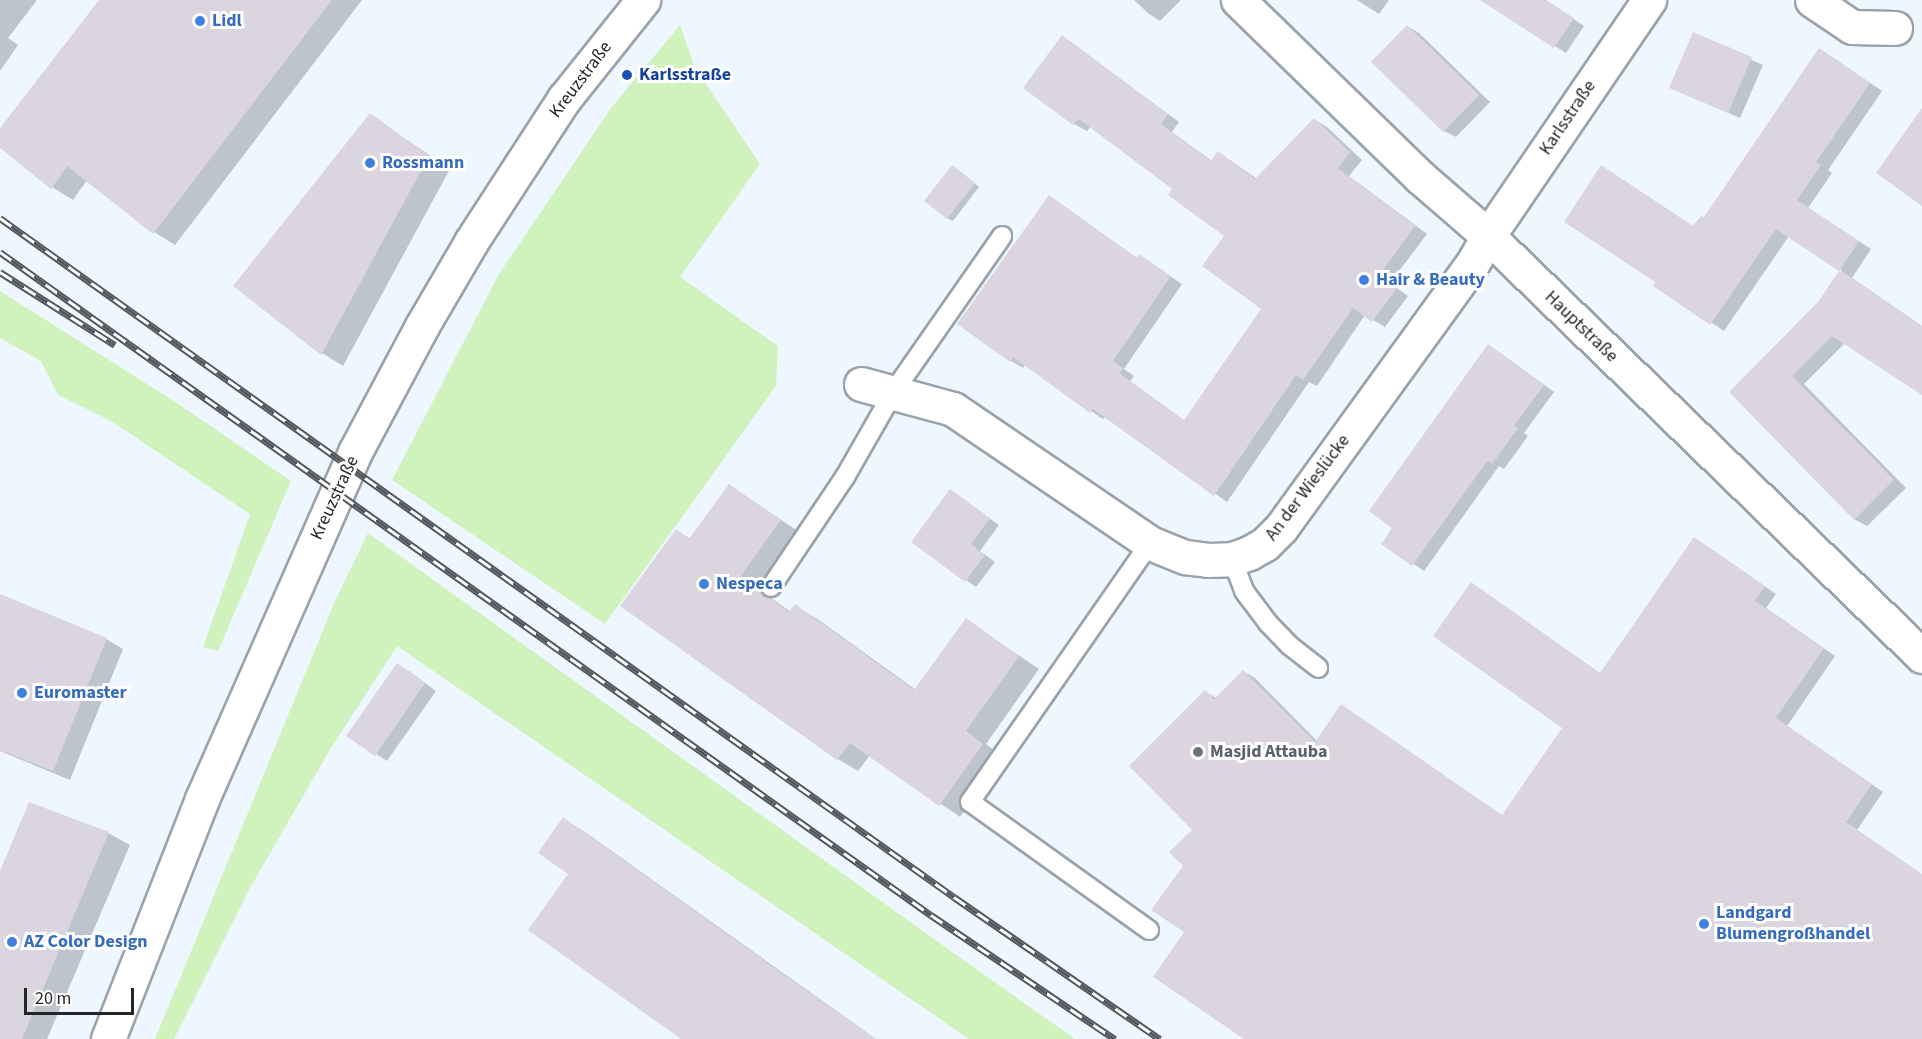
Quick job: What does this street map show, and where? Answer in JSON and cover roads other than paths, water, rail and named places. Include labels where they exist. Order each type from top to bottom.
[{"type":"street","name":"Kreuzstraße","points":[[108,1039],[202,799],[356,452],[422,326],[471,242],[564,99],[643,0]]},
{"type":"street","name":"Hauptstraße","points":[[1238,0],[1420,177],[1488,236],[1922,656]]},
{"type":"street","name":"Karlsstraße","points":[[1488,236],[1649,0]]},
{"type":"street","points":[[1812,0],[1852,27],[1895,28]]},
{"type":"street","name":"An der Wieslücke","points":[[861,384],[894,391],[953,409],[1150,543],[1185,557],[1232,560],[1265,544],[1281,528],[1471,266],[1488,236]]},
{"type":"lane","points":[[771,587],[845,477],[894,391],[1002,236]]},
{"type":"lane","points":[[1149,930],[970,802],[1150,543]]},
{"type":"lane","points":[[1232,560],[1244,591],[1267,622],[1289,645],[1318,668]]},
{"type":"railway","points":[[0,218],[954,897],[1160,1039]]},
{"type":"railway","points":[[0,252],[931,915],[1115,1039]]},
{"type":"railway","points":[[0,272],[115,345]]},
{"type":"place","name":"Lidl","points":[[200,21]]},
{"type":"place","name":"Karlsstraße","points":[[627,75]]},
{"type":"place","name":"Rossmann","points":[[370,163]]},
{"type":"place","name":"Hair & Beauty","points":[[1364,280]]},
{"type":"place","name":"Nespeca","points":[[704,584]]},
{"type":"place","name":"Euromaster","points":[[22,693]]},
{"type":"place","name":"Masjid Attauba","points":[[1198,752]]},
{"type":"place","name":"Landgard Blumengroßhandel","points":[[1704,924]]},
{"type":"place","name":"AZ Color Design","points":[[12,942]]}]
